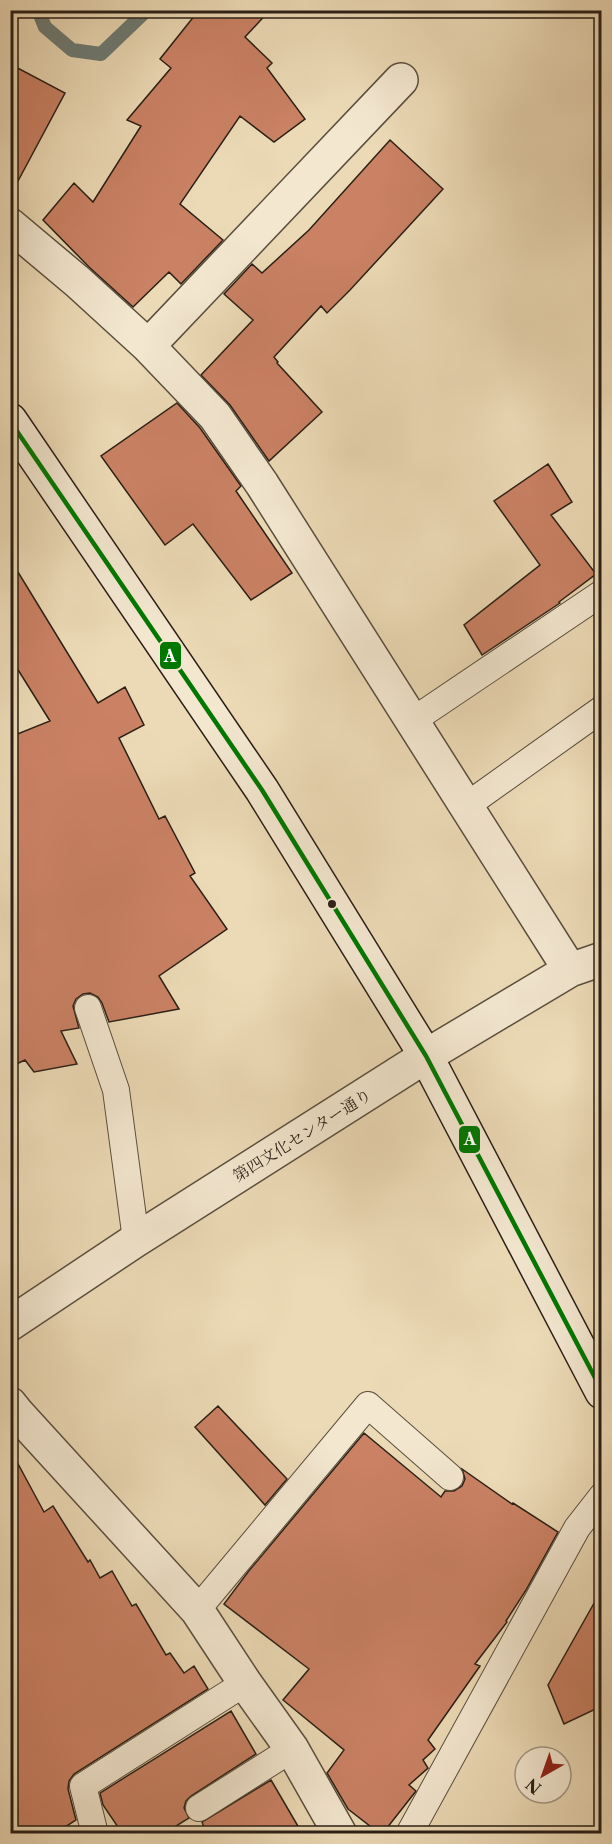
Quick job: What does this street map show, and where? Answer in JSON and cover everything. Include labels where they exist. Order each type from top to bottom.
[{"type":"street","points":[[148,346],[401,80]]},
{"type":"street","points":[[10,225],[78,282],[148,346],[214,416],[262,484],[570,970]]},
{"type":"street","points":[[10,420],[262,790],[426,1056],[602,1392]]},
{"type":"street","name":"第四文化センター通り","points":[[10,1324],[136,1240],[426,1056],[570,970],[602,959]]},
{"type":"street","points":[[10,1404],[197,1610],[292,1749],[338,1833]]},
{"type":"lane","points":[[412,721],[602,593]]},
{"type":"lane","points":[[466,806],[602,709]]},
{"type":"lane","points":[[88,1008],[116,1090],[136,1240]]},
{"type":"lane","points":[[197,1610],[368,1405],[450,1477]]},
{"type":"lane","points":[[409,1833],[576,1528],[602,1496]]},
{"type":"lane","points":[[95,1833],[83,1786],[245,1683]]},
{"type":"lane","points":[[199,1808],[292,1749]]},
{"type":"building","points":[[199,10],[270,10],[245,37],[272,63],[267,68],[305,119],[274,142],[240,116],[180,204],[223,240],[181,284],[169,272],[133,307],[89,267],[43,220],[74,183],[93,202],[141,126],[127,120],[171,68],[160,59]]},
{"type":"building","points":[[10,64],[65,93],[10,196]]},
{"type":"building","points":[[390,140],[443,189],[327,313],[321,306],[274,357],[322,412],[269,461],[230,405],[201,375],[253,320],[224,294],[252,264],[262,273],[309,230]]},
{"type":"building","points":[[177,403],[200,428],[241,486],[236,491],[292,573],[251,600],[193,524],[165,545],[101,456]]},
{"type":"building","points":[[548,464],[572,502],[551,515],[596,574],[560,603],[482,655],[464,625],[540,565],[494,501]]},
{"type":"building","points":[[10,559],[98,703],[125,687],[144,725],[119,738],[159,819],[165,816],[195,873],[190,876],[227,929],[159,976],[179,1009],[109,1022],[98,997],[90,993],[83,994],[76,999],[73,1006],[79,1028],[61,1031],[77,1064],[34,1072],[25,1060],[10,1067],[10,737],[50,721],[10,657]]},
{"type":"building","points":[[218,1406],[287,1479],[265,1505],[195,1427]]},
{"type":"building","points":[[364,1433],[441,1497],[445,1491],[454,1491],[462,1486],[465,1479],[462,1469],[512,1504],[558,1532],[507,1622],[475,1664],[480,1666],[428,1740],[435,1749],[423,1760],[428,1768],[409,1785],[416,1791],[383,1833],[379,1833],[348,1809],[327,1773],[344,1750],[283,1700],[309,1669],[224,1604]]},
{"type":"building","points":[[10,1449],[44,1512],[53,1506],[100,1578],[112,1571],[132,1606],[136,1604],[166,1655],[170,1653],[184,1673],[194,1666],[208,1689],[74,1774],[69,1781],[68,1789],[76,1820],[56,1833],[10,1833],[10,1618],[17,1612],[10,1602]]},
{"type":"building","points":[[602,1589],[602,1706],[564,1724],[548,1685]]},
{"type":"building","points":[[231,1711],[256,1754],[191,1796],[184,1808],[189,1818],[165,1833],[122,1833],[103,1805],[100,1793]]},
{"type":"building","points":[[271,1780],[302,1833],[206,1833],[202,1822]]},
{"type":"waterway","points":[[38,10],[45,27],[72,50],[101,54],[147,10]]},
{"type":"transit line","name":"A","points":[[10,421],[262,790],[426,1056],[602,1391]]}]
